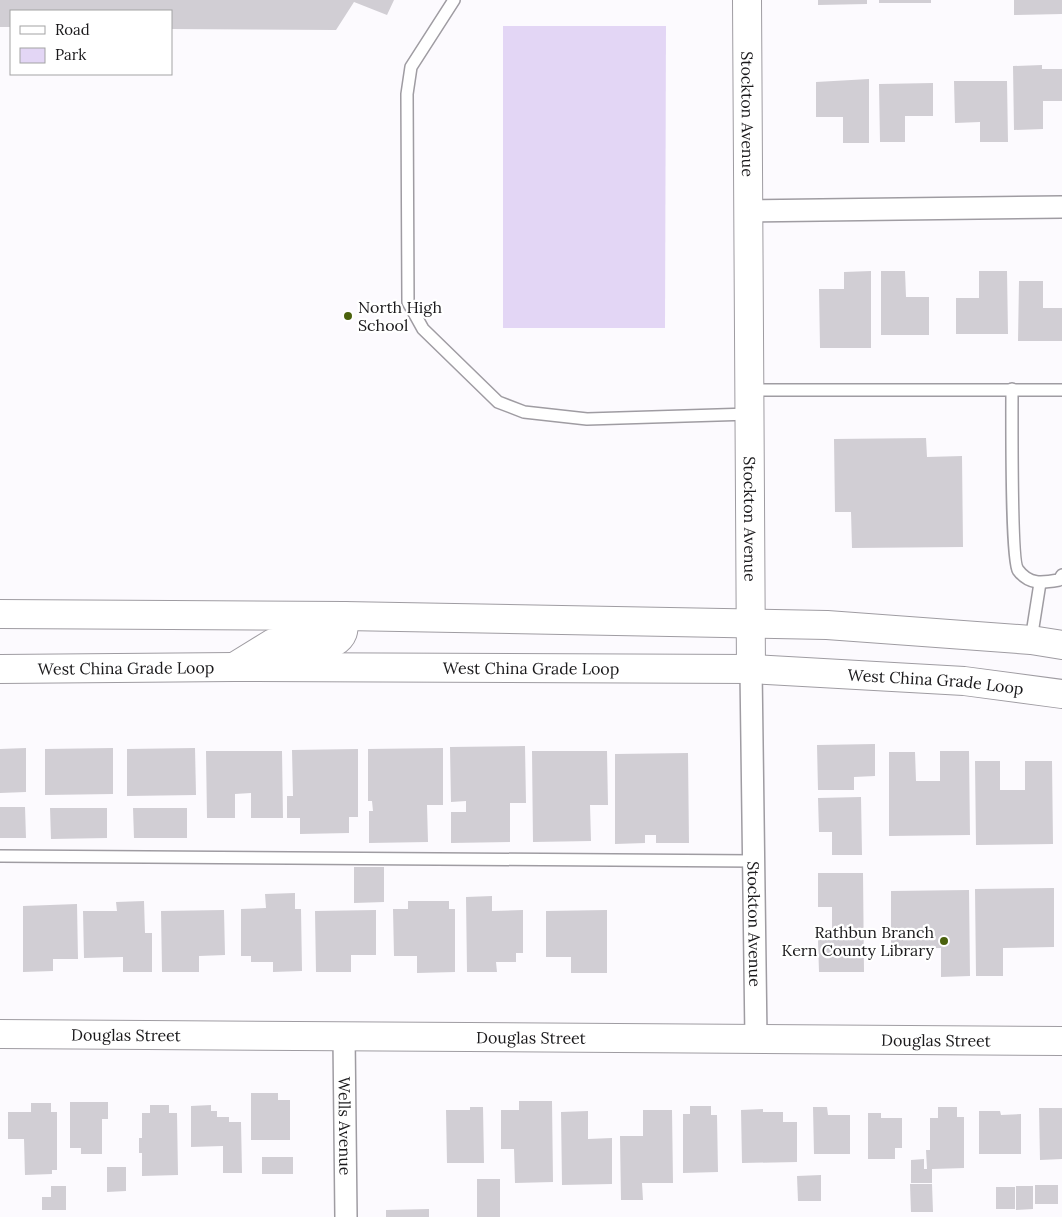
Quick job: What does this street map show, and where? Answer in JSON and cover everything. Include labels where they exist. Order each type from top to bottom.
[{"type":"main road","name":"Stockton Avenue","points":[[747,0],[751,669]]},
{"type":"main road","points":[[0,614],[344,616],[827,625],[1031,640],[1062,645]]},
{"type":"main road","points":[[234,667],[273,643],[333,643],[341,639],[344,633],[344,616]]},
{"type":"main road","name":"West China Grade Loop","points":[[0,669],[234,667],[751,669],[964,681],[1062,694]]},
{"type":"main road","name":"Douglas Street","points":[[0,1034],[1062,1041]]},
{"type":"street","points":[[749,211],[1062,207]]},
{"type":"street","name":"Stockton Avenue","points":[[751,669],[756,1039]]},
{"type":"street","name":"Wells Avenue","points":[[344,1036],[346,1217]]},
{"type":"lane","points":[[454,0],[411,67],[407,94],[408,302],[423,329],[498,402],[524,412],[587,419],[750,402],[1012,389],[1062,390]]},
{"type":"lane","points":[[1012,389],[1016,568],[1028,580],[1040,583],[1059,580],[1062,575]]},
{"type":"lane","points":[[1031,640],[1040,583]]},
{"type":"lane","points":[[0,856],[754,861]]},
{"type":"green space","points":[[503,26],[666,26],[665,328],[503,328]]},
{"type":"building","points":[[0,0],[394,0],[387,15],[354,2],[336,30],[172,29],[172,10],[10,10],[10,27],[0,27]]},
{"type":"building","points":[[818,0],[867,0],[867,4],[818,5]]},
{"type":"building","points":[[879,0],[931,0],[931,3],[879,3]]},
{"type":"building","points":[[1014,0],[1062,0],[1062,14],[1014,15]]},
{"type":"building","points":[[1042,65],[1042,69],[1062,69],[1062,101],[1043,101],[1043,129],[1014,130],[1013,66]]},
{"type":"building","points":[[869,79],[869,143],[843,143],[843,117],[816,117],[816,82]]},
{"type":"building","points":[[954,81],[1007,81],[1008,142],[980,142],[980,122],[955,123]]},
{"type":"building","points":[[933,83],[933,116],[905,116],[905,142],[880,142],[879,84]]},
{"type":"building","points":[[871,271],[871,348],[820,348],[819,289],[844,289],[844,272]]},
{"type":"building","points":[[881,271],[905,271],[906,297],[929,297],[929,335],[881,335]]},
{"type":"building","points":[[979,271],[1007,271],[1008,334],[956,334],[956,298],[979,298]]},
{"type":"building","points":[[1019,281],[1043,281],[1043,308],[1062,308],[1062,341],[1018,341]]},
{"type":"building","points":[[926,438],[927,457],[962,456],[963,547],[852,548],[851,512],[835,512],[834,439]]},
{"type":"building","points":[[875,744],[875,776],[854,777],[854,790],[818,790],[817,745]]},
{"type":"building","points":[[525,746],[526,803],[510,803],[510,842],[451,843],[451,812],[466,812],[466,801],[451,802],[450,747]]},
{"type":"building","points":[[26,748],[26,792],[0,793],[0,749]]},
{"type":"building","points":[[113,748],[113,794],[45,795],[45,749]]},
{"type":"building","points":[[195,748],[196,795],[127,796],[127,749]]},
{"type":"building","points":[[443,748],[443,805],[427,805],[428,842],[369,843],[369,811],[373,811],[372,801],[368,801],[368,749]]},
{"type":"building","points":[[358,749],[358,817],[349,817],[349,833],[300,834],[300,818],[287,818],[287,796],[293,796],[292,750]]},
{"type":"building","points":[[206,751],[282,751],[283,818],[251,818],[251,793],[235,794],[235,818],[207,818]]},
{"type":"building","points":[[532,751],[607,751],[608,805],[590,805],[591,841],[533,842]]},
{"type":"building","points":[[940,751],[969,751],[970,835],[889,836],[889,752],[915,752],[916,781],[940,781]]},
{"type":"building","points":[[688,753],[689,843],[656,843],[656,835],[645,835],[645,843],[615,844],[615,754]]},
{"type":"building","points":[[975,761],[1000,761],[1000,790],[1025,790],[1025,761],[1052,761],[1053,844],[976,845]]},
{"type":"building","points":[[861,797],[862,855],[832,855],[832,832],[819,832],[818,798]]},
{"type":"building","points":[[0,807],[25,807],[26,838],[0,838]]},
{"type":"building","points":[[50,808],[107,808],[107,838],[51,839]]},
{"type":"building","points":[[133,808],[187,808],[187,838],[134,838]]},
{"type":"building","points":[[354,867],[384,867],[384,902],[354,903]]},
{"type":"building","points":[[818,873],[863,873],[864,972],[819,972],[818,940],[832,939],[832,907],[818,907]]},
{"type":"building","points":[[1054,888],[1054,947],[1003,948],[1003,976],[976,976],[975,889]]},
{"type":"building","points":[[969,890],[970,976],[941,977],[941,948],[891,949],[891,891]]},
{"type":"building","points":[[295,893],[295,909],[301,909],[302,971],[273,972],[273,962],[251,962],[251,956],[241,956],[241,909],[266,908],[265,894]]},
{"type":"building","points":[[492,896],[492,911],[523,910],[523,953],[516,953],[516,962],[496,962],[497,972],[467,972],[466,897]]},
{"type":"building","points":[[144,901],[145,933],[152,933],[152,972],[123,972],[123,957],[84,958],[83,911],[117,911],[116,902]]},
{"type":"building","points":[[408,901],[449,901],[449,909],[455,909],[455,972],[417,973],[417,956],[394,956],[393,909],[408,909]]},
{"type":"building","points":[[77,904],[78,959],[53,959],[53,971],[23,972],[23,906]]},
{"type":"building","points":[[224,910],[225,955],[199,956],[199,972],[162,972],[161,911]]},
{"type":"building","points":[[376,910],[376,955],[351,955],[351,972],[316,972],[315,911]]},
{"type":"building","points":[[607,910],[607,973],[571,973],[571,957],[546,957],[546,911]]},
{"type":"building","points":[[251,1093],[278,1093],[278,1100],[290,1100],[290,1140],[251,1140]]},
{"type":"building","points":[[519,1101],[552,1101],[553,1182],[515,1183],[514,1149],[501,1149],[501,1110],[519,1110]]},
{"type":"building","points":[[70,1102],[108,1102],[108,1119],[102,1119],[102,1154],[81,1154],[81,1148],[70,1148]]},
{"type":"building","points":[[31,1103],[51,1103],[51,1112],[57,1112],[57,1170],[52,1170],[52,1174],[25,1175],[24,1139],[8,1139],[8,1112],[31,1112]]},
{"type":"building","points":[[150,1105],[169,1105],[169,1113],[177,1113],[178,1175],[142,1176],[142,1153],[139,1153],[139,1138],[142,1138],[142,1113],[150,1113]]},
{"type":"building","points":[[211,1105],[211,1111],[217,1111],[217,1117],[229,1117],[229,1122],[241,1122],[242,1173],[223,1173],[223,1146],[191,1147],[191,1106]]},
{"type":"building","points":[[690,1106],[711,1106],[711,1115],[717,1115],[718,1172],[683,1173],[683,1114],[690,1114]]},
{"type":"building","points":[[470,1107],[483,1107],[484,1163],[447,1163],[446,1110],[470,1110]]},
{"type":"building","points":[[813,1107],[827,1107],[828,1115],[850,1115],[850,1154],[814,1154]]},
{"type":"building","points":[[938,1107],[957,1107],[957,1117],[964,1117],[964,1168],[932,1169],[932,1183],[911,1183],[911,1160],[924,1159],[924,1169],[927,1169],[926,1150],[930,1150],[930,1118],[938,1118]]},
{"type":"building","points":[[1039,1108],[1062,1108],[1062,1159],[1040,1160]]},
{"type":"building","points":[[763,1109],[763,1112],[783,1112],[783,1122],[797,1122],[797,1162],[742,1163],[741,1110]]},
{"type":"building","points":[[643,1110],[672,1110],[673,1183],[642,1183],[643,1200],[621,1200],[620,1136],[643,1136]]},
{"type":"building","points":[[588,1111],[588,1139],[612,1138],[612,1184],[562,1185],[561,1112]]},
{"type":"building","points":[[979,1111],[1000,1111],[1001,1115],[1021,1114],[1021,1154],[979,1154]]},
{"type":"building","points":[[868,1113],[881,1113],[881,1118],[902,1118],[902,1148],[895,1148],[895,1159],[868,1159]]},
{"type":"building","points":[[262,1157],[293,1157],[293,1174],[262,1174]]},
{"type":"building","points":[[107,1167],[126,1167],[126,1191],[107,1192]]},
{"type":"building","points":[[821,1175],[821,1201],[798,1201],[797,1176]]},
{"type":"building","points":[[477,1179],[500,1179],[500,1217],[477,1217]]},
{"type":"building","points":[[910,1184],[932,1184],[933,1212],[911,1212]]},
{"type":"building","points":[[1035,1185],[1058,1185],[1058,1204],[1035,1204]]},
{"type":"building","points":[[51,1186],[66,1186],[66,1210],[42,1210],[42,1197],[51,1197]]},
{"type":"building","points":[[1016,1186],[1033,1186],[1033,1209],[1016,1210]]},
{"type":"building","points":[[996,1187],[1015,1187],[1015,1209],[996,1209]]},
{"type":"building","points":[[429,1209],[429,1217],[386,1217],[386,1210]]},
{"type":"place","name":"North High School","points":[[348,316]]},
{"type":"place","name":"Rathbun Branch Kern County Library","points":[[944,941]]}]
